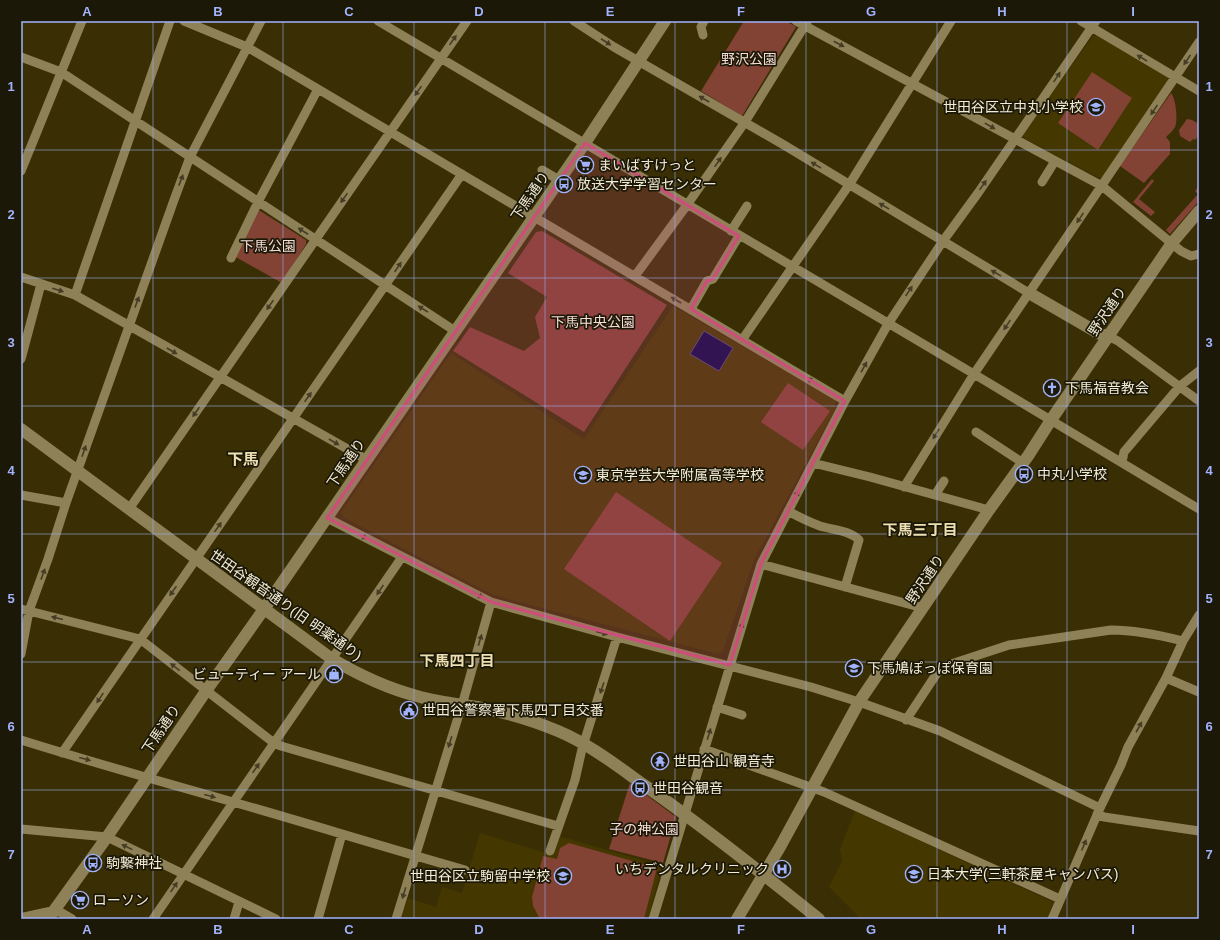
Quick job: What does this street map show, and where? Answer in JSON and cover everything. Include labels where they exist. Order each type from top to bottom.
[{"type":"street","points":[[21,171],[82,21]]},
{"type":"street","points":[[75,295],[170,21]]},
{"type":"street","points":[[184,21],[247,47],[845,401]]},
{"type":"street","points":[[21,654],[25,610],[48,560],[66,503],[128,326],[190,157],[261,21]]},
{"type":"street","points":[[378,21],[1199,509]]},
{"type":"street","points":[[129,509],[467,21]]},
{"type":"street","points":[[574,21],[614,47],[784,145],[1029,293],[1100,334],[1115,338],[1199,401]]},
{"type":"street","name":"下馬通り","points":[[50,915],[107,837],[206,690],[264,609],[585,144],[664,21]]},
{"type":"street","points":[[703,35],[701,27],[709,21]]},
{"type":"street","points":[[796,21],[806,24],[912,84],[1102,186],[1172,242],[1181,251],[1190,256],[1199,254]]},
{"type":"street","points":[[742,340],[850,185],[951,21]]},
{"type":"street","points":[[1081,21],[1094,24],[1176,78],[1199,91]]},
{"type":"street","points":[[635,276],[745,122],[806,24]]},
{"type":"street","points":[[653,919],[761,564],[845,401],[888,324],[943,241],[1015,140],[1094,24]]},
{"type":"street","points":[[904,487],[974,374],[1199,42]]},
{"type":"street","points":[[21,57],[61,72],[135,122],[456,331]]},
{"type":"street","points":[[231,258],[258,202],[318,89]]},
{"type":"street","points":[[1042,182],[1054,161]]},
{"type":"street","points":[[542,170],[559,180]]},
{"type":"street","points":[[62,753],[462,174]]},
{"type":"street","points":[[731,231],[747,206]]},
{"type":"street","name":"野沢通り","points":[[737,919],[859,702],[1172,242],[1199,211]]},
{"type":"street","points":[[690,309],[708,280],[713,279],[739,236]]},
{"type":"street","points":[[21,278],[75,295],[367,460]]},
{"type":"street","points":[[21,359],[41,284]]},
{"type":"street","points":[[1122,462],[1124,452],[1180,386],[1199,371]]},
{"type":"street","name":"世田谷観音通り(旧 明薬通り)","points":[[21,429],[332,659],[356,674],[385,686],[428,699],[495,711],[529,720],[584,743],[685,814],[819,919]]},
{"type":"street","points":[[976,432],[1023,463]]},
{"type":"street","points":[[813,463],[989,510]]},
{"type":"street","points":[[936,495],[944,481]]},
{"type":"street","points":[[21,495],[66,503]]},
{"type":"street","points":[[788,511],[820,526],[854,534],[859,540],[846,587]]},
{"type":"street","points":[[327,518],[491,602],[617,637],[811,687],[859,702],[940,731],[968,744],[1098,811],[1104,817],[1199,831]]},
{"type":"street","points":[[153,919],[402,557]]},
{"type":"street","points":[[761,564],[924,608]]},
{"type":"street","points":[[396,919],[491,602]]},
{"type":"street","points":[[25,610],[140,639],[274,743],[281,746],[558,826]]},
{"type":"street","points":[[1052,919],[1098,811],[1121,765],[1128,747],[1166,678],[1183,641],[1199,615]]},
{"type":"street","points":[[906,720],[942,667],[1000,648],[1024,642],[1110,630],[1144,632],[1183,641]]},
{"type":"street","points":[[550,851],[575,780],[584,743],[617,637]]},
{"type":"street","points":[[1166,678],[1199,692]]},
{"type":"street","points":[[717,707],[742,715]]},
{"type":"street","points":[[21,740],[146,778],[465,870]]},
{"type":"street","points":[[704,749],[812,787],[1060,899]]},
{"type":"street","points":[[21,830],[107,837],[276,919]]},
{"type":"street","points":[[318,919],[341,834]]},
{"type":"street","points":[[234,919],[239,902]]},
{"type":"street","points":[[21,919],[60,912],[72,919]]},
{"type":"highlighted area","points":[[585,143],[739,236],[713,279],[707,281],[691,309],[845,401],[761,564],[730,665],[491,602],[327,518]]},
{"type":"shaded area","name":"世田谷区立中丸小学校","points":[[1097,35],[1167,77],[1168,81],[1103,177],[1099,178],[1024,138],[1023,134],[1093,36]]},
{"type":"shaded area","name":"東京学芸大学附属高等学校","points":[[673,306],[835,400],[835,409],[754,560],[723,651],[718,654],[489,593],[344,518],[341,512],[451,353],[584,439]]},
{"type":"shaded area","points":[[704,331],[733,348],[719,371],[690,354]]},
{"type":"shaded area","name":"日本大学(三軒茶屋キャンパス)","points":[[855,811],[1053,902],[1047,919],[859,919],[859,917],[829,887],[842,861],[840,849]]},
{"type":"shaded area","name":"世田谷区立駒留中学校","points":[[480,833],[553,855],[559,836],[662,866],[648,919],[401,919],[408,898],[436,907],[442,887],[462,893]]},
{"type":"green space","name":"野沢公園","points":[[744,21],[786,21],[796,27],[742,116],[701,91]]},
{"type":"green space","points":[[1092,72],[1132,98],[1098,150],[1058,123]]},
{"type":"green space","points":[[1171,93],[1176,110],[1176,124],[1166,137],[1170,142],[1170,154],[1144,183],[1120,166]]},
{"type":"green space","points":[[1187,119],[1199,124],[1199,135],[1195,140],[1193,139],[1190,142],[1180,136],[1179,130]]},
{"type":"green space","points":[[1152,179],[1154,181],[1139,199],[1155,212],[1151,216],[1133,202]]},
{"type":"green space","points":[[1199,186],[1199,201],[1170,234],[1166,230],[1198,194],[1195,191]]},
{"type":"green space","name":"下馬公園","points":[[257,209],[306,240],[306,244],[282,283],[234,256]]},
{"type":"green space","name":"下馬中央公園","points":[[542,231],[667,305],[584,432],[453,351],[470,327],[524,351],[540,338],[535,317],[547,297],[508,273],[536,232]]},
{"type":"green space","points":[[788,383],[830,411],[803,450],[761,422]]},
{"type":"green space","points":[[616,492],[722,563],[670,641],[564,569]]},
{"type":"green space","name":"子の神公園","points":[[630,783],[676,817],[663,863],[609,849]]},
{"type":"green space","points":[[569,843],[657,868],[644,919],[540,919],[533,906],[532,897],[543,856],[557,859],[560,848]]},
{"type":"place","name":"世田谷区立中丸小学校","points":[[1096,107]]},
{"type":"place","name":"まいばすけっと","points":[[585,165]]},
{"type":"place","name":"放送大学学習センター","points":[[564,184]]},
{"type":"place","name":"下馬福音教会","points":[[1052,388]]},
{"type":"place","name":"中丸小学校","points":[[1024,474]]},
{"type":"place","name":"東京学芸大学附属高等学校","points":[[583,475]]},
{"type":"place","name":"下馬鳩ぽっぽ保育園","points":[[854,668]]},
{"type":"place","name":"ビューティー アール","points":[[334,674]]},
{"type":"place","name":"世田谷警察署下馬四丁目交番","points":[[409,710]]},
{"type":"place","name":"世田谷山 観音寺","points":[[660,761]]},
{"type":"place","name":"世田谷観音","points":[[640,788]]},
{"type":"place","name":"駒繋神社","points":[[93,863]]},
{"type":"place","name":"いちデンタルクリニック","points":[[782,869]]},
{"type":"place","name":"日本大学(三軒茶屋キャンパス)","points":[[914,874]]},
{"type":"place","name":"世田谷区立駒留中学校","points":[[563,876]]},
{"type":"place","name":"ローソン","points":[[80,900]]},
{"type":"district","name":"下馬","points":[[243,459]]},
{"type":"district","name":"下馬三丁目","points":[[920,529]]},
{"type":"district","name":"下馬四丁目","points":[[457,660]]}]
